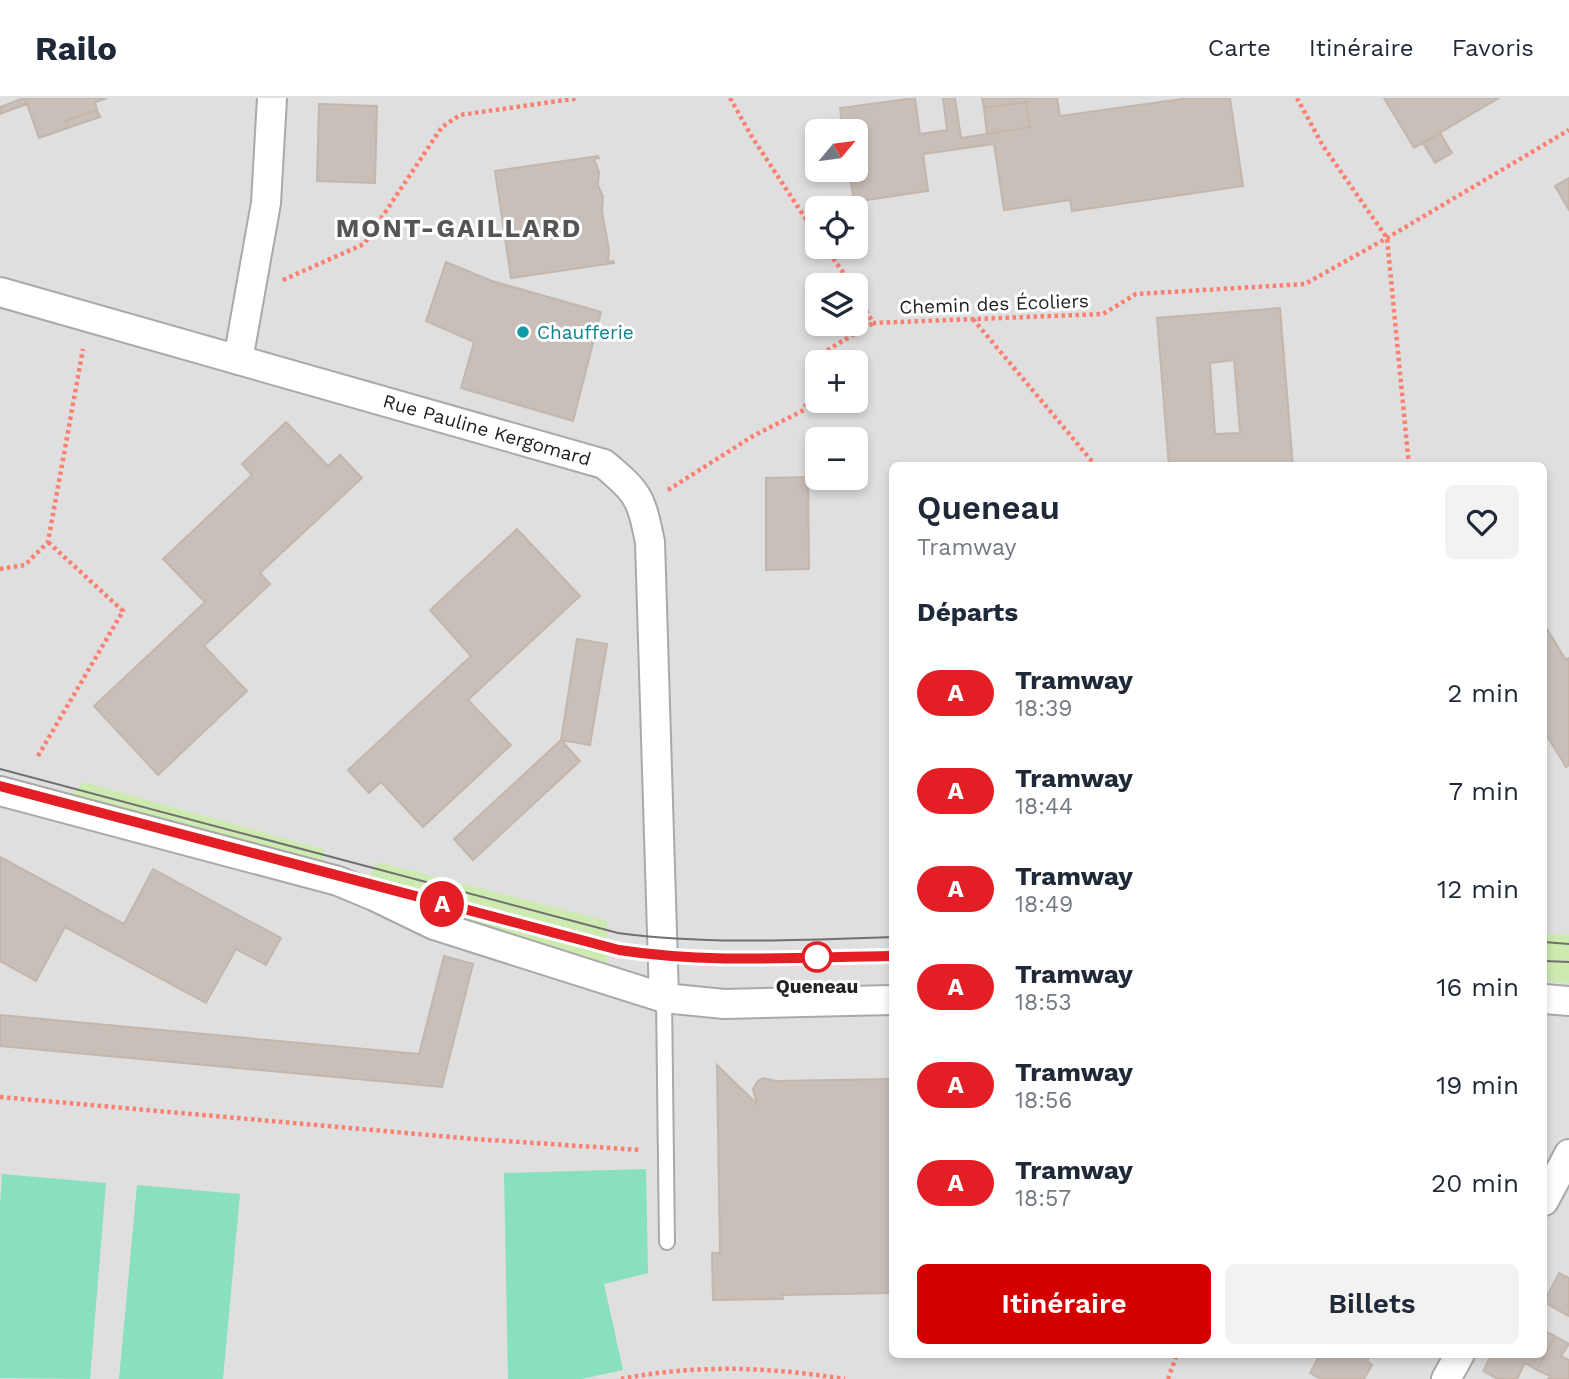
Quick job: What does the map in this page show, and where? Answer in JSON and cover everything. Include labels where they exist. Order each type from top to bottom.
[{"type":"street","points":[[238,360],[265,203],[272,98]]},
{"type":"street","name":"Rue Pauline Kergomard","points":[[0,292],[604,464],[631,486],[642,506],[650,542],[664,998]]},
{"type":"street","points":[[0,791],[338,881],[434,925],[664,998],[724,1004],[889,1000]]},
{"type":"street","points":[[1547,999],[1569,1001]]},
{"type":"street","points":[[1547,1195],[1569,1154]]},
{"type":"street","points":[[1446,1379],[1458,1358]]},
{"type":"lane","points":[[664,998],[667,1242]]},
{"type":"path","points":[[249,296],[364,244],[442,127],[460,115],[579,98]]},
{"type":"path","points":[[730,98],[805,218]]},
{"type":"path","points":[[1297,98],[1323,146],[1387,238],[1409,462]]},
{"type":"path","name":"Chemin des Écoliers","points":[[868,314],[873,323],[1103,314],[1136,294],[1305,284],[1569,130]]},
{"type":"path","points":[[0,569],[25,565],[48,542],[89,318]]},
{"type":"path","points":[[973,318],[1093,462]]},
{"type":"path","points":[[827,350],[873,323]]},
{"type":"path","points":[[642,506],[753,436],[805,407]]},
{"type":"path","points":[[38,756],[123,611],[48,542]]},
{"type":"path","points":[[0,1097],[464,1138],[666,1152]]},
{"type":"path","points":[[1168,1379],[1176,1358]]},
{"type":"path","points":[[621,1379],[687,1369],[724,1368],[845,1379]]},
{"type":"shaded area","points":[[0,98],[1569,98],[1569,1379],[0,1379]]},
{"type":"green space","points":[[83,782],[326,850],[319,865],[67,799]]},
{"type":"green space","points":[[377,862],[607,921],[607,968],[427,910],[367,880]]},
{"type":"green space","points":[[1547,934],[1569,935],[1569,983],[1547,981]]},
{"type":"green space","points":[[646,1169],[648,1273],[604,1284],[623,1370],[582,1379],[508,1379],[504,1173]]},
{"type":"green space","points":[[2,1174],[106,1183],[90,1379],[0,1378]]},
{"type":"green space","points":[[137,1185],[240,1194],[223,1379],[119,1379]]},
{"type":"building","points":[[24,98],[27,104],[0,114],[0,107]]},
{"type":"building","points":[[25,98],[107,98],[95,102],[97,110],[65,121],[68,128],[39,138]]},
{"type":"building","points":[[915,98],[920,134],[947,130],[943,98],[955,98],[961,138],[1030,127],[1026,102],[984,108],[982,98],[1057,98],[1060,116],[1189,98],[1230,98],[1243,186],[1072,211],[1070,200],[1004,210],[994,144],[923,154],[928,191],[868,200],[868,196],[853,196],[851,182],[868,182],[868,119],[841,119],[840,108]]},
{"type":"building","points":[[1384,98],[1499,98],[1414,148]]},
{"type":"building","points":[[1026,102],[1030,127],[987,134],[984,108]]},
{"type":"building","points":[[319,104],[377,106],[375,183],[317,181]]},
{"type":"building","points":[[97,110],[100,117],[68,128],[65,121]]},
{"type":"building","points":[[1440,133],[1452,153],[1435,163],[1423,143]]},
{"type":"building","points":[[598,156],[599,158],[594,159],[603,197],[602,212],[609,250],[608,262],[614,263],[511,278],[495,171]]},
{"type":"building","points":[[1569,178],[1569,210],[1555,186]]},
{"type":"building","name":"Chaufferie","points":[[446,262],[492,281],[601,312],[573,421],[461,388],[474,342],[426,321]]},
{"type":"building","points":[[1280,308],[1293,462],[1169,462],[1157,318]],"holes":[[[1234,360],[1240,433],[1215,434],[1210,363]]]},
{"type":"building","points":[[286,422],[328,466],[340,455],[362,478],[260,573],[270,584],[204,646],[247,691],[158,775],[94,706],[205,602],[163,559],[252,475],[242,464]]},
{"type":"building","points":[[805,477],[805,490],[808,490],[809,569],[766,570],[766,478]]},
{"type":"building","points":[[517,529],[580,596],[468,700],[511,745],[423,827],[381,782],[369,793],[348,770],[471,656],[430,610]]},
{"type":"building","points":[[1547,629],[1566,660],[1569,658],[1569,765],[1566,767],[1547,736]]},
{"type":"building","points":[[577,639],[607,644],[590,745],[561,740]]},
{"type":"building","points":[[561,740],[580,761],[473,860],[454,839]]},
{"type":"building","points":[[0,857],[124,924],[153,869],[281,938],[266,965],[236,949],[206,1003],[65,927],[36,981],[0,961]]},
{"type":"building","points":[[444,956],[473,964],[442,1087],[0,1046],[0,1015],[419,1054]]},
{"type":"building","points":[[717,1065],[757,1104],[753,1089],[763,1078],[776,1081],[889,1079],[889,1293],[782,1295],[783,1299],[713,1300],[712,1253],[720,1253]]},
{"type":"building","points":[[1559,1273],[1569,1278],[1569,1316],[1547,1304],[1547,1296]]},
{"type":"building","points":[[1547,1332],[1555,1336],[1547,1351]]},
{"type":"building","points":[[1555,1336],[1569,1344],[1561,1356],[1569,1360],[1569,1379],[1548,1379],[1550,1376],[1537,1370],[1543,1358],[1547,1358],[1547,1351]]},
{"type":"building","points":[[1318,1358],[1369,1358],[1367,1361],[1372,1365],[1364,1379],[1321,1379],[1310,1373]]},
{"type":"building","points":[[1490,1358],[1543,1358],[1537,1370],[1525,1363],[1517,1379],[1498,1379],[1483,1371]]},
{"type":"tram line","points":[[0,769],[618,933],[721,940],[889,937]]},
{"type":"tram line","points":[[0,786],[619,950],[721,958],[889,955]]},
{"type":"tram line","name":"A","points":[[0,786],[619,950],[663,957],[721,959],[889,956]]},
{"type":"tram line","points":[[1547,942],[1569,944]]},
{"type":"tram line","points":[[1547,961],[1569,962]]},
{"type":"place","name":"Chaufferie","points":[[523,332]]},
{"type":"place","name":"Queneau","points":[[817,957]]},
{"type":"district","name":"MONT-GAILLARD","points":[[459,228]]}]
